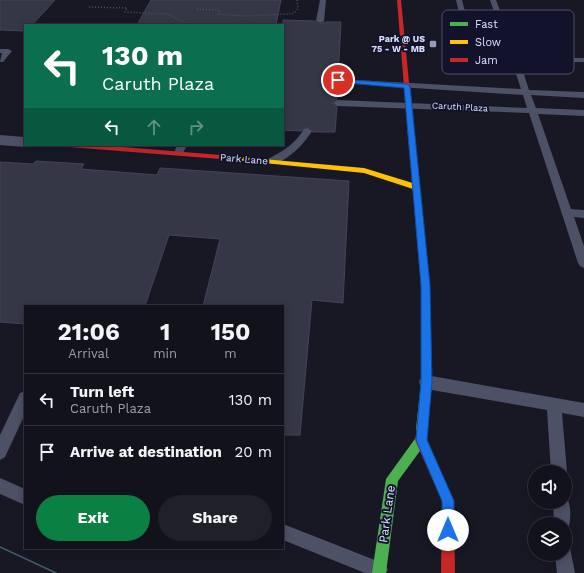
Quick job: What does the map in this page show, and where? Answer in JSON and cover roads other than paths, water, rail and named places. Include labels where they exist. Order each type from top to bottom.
[{"type":"main road","points":[[399,0],[426,285],[426,382],[421,440],[448,501],[448,573]]},
{"type":"main road","name":"Park Lane","points":[[97,146],[180,149],[364,171],[416,188]]},
{"type":"main road","name":"Park Lane","points":[[380,572],[392,479],[421,440]]},
{"type":"street","points":[[0,140],[24,142]]},
{"type":"lane","points":[[320,21],[323,0]]},
{"type":"lane","points":[[459,0],[462,10]]},
{"type":"lane","points":[[493,0],[497,10]]},
{"type":"lane","points":[[0,51],[8,51],[0,60]]},
{"type":"lane","points":[[574,60],[584,60]]},
{"type":"lane","points":[[520,74],[584,263]]},
{"type":"lane","name":"Caruth Plaza","points":[[338,80],[407,86],[584,95]]},
{"type":"lane","name":"Caruth Plaza","points":[[337,102],[584,113]]},
{"type":"lane","points":[[271,161],[288,153],[302,141],[307,131]]},
{"type":"lane","points":[[567,213],[584,214]]},
{"type":"lane","points":[[426,382],[584,410]]},
{"type":"lane","points":[[0,452],[24,400]]},
{"type":"lane","points":[[554,404],[558,465]]},
{"type":"lane","points":[[0,486],[24,497]]},
{"type":"lane","points":[[284,532],[380,572]]},
{"type":"lane","points":[[565,561],[566,573]]},
{"type":"tram line","points":[[0,547],[56,573]]},
{"type":"place","name":"Park @ US 75 - W - MB","points":[[433,44]]}]
